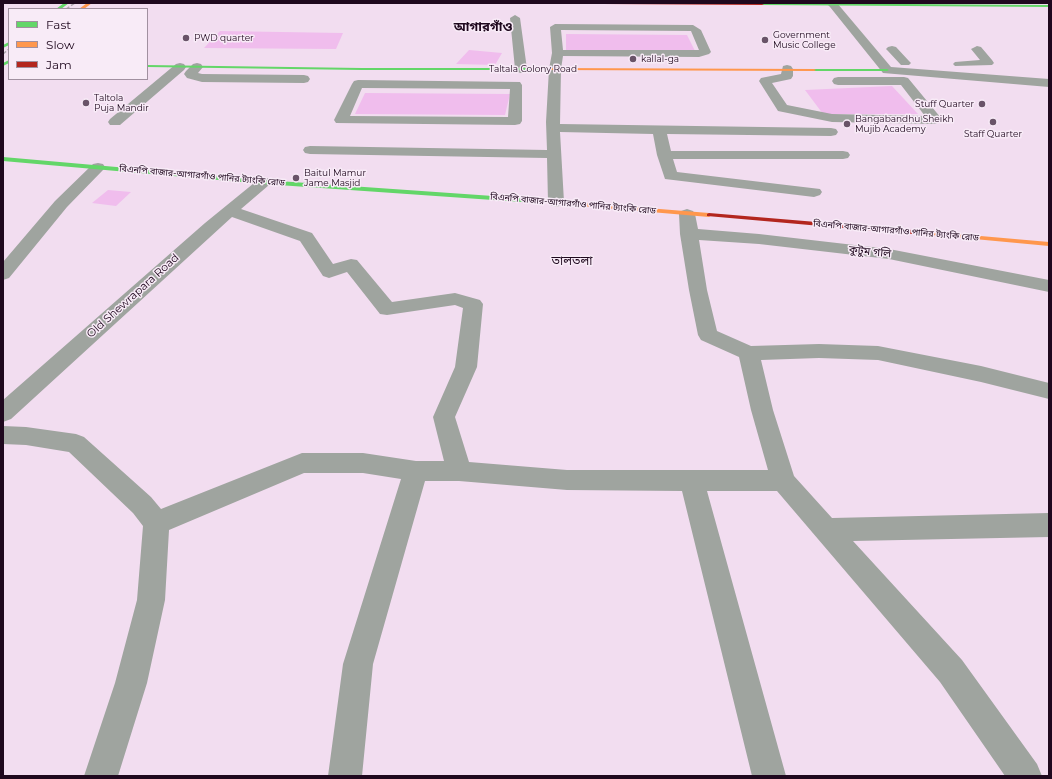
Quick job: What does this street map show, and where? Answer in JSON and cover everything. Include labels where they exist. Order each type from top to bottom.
[{"type":"street","points":[[604,3],[1049,6]]},
{"type":"street","points":[[833,5],[884,66],[1049,83]]},
{"type":"street","points":[[515,18],[521,69]]},
{"type":"street","points":[[556,202],[554,128],[555,69],[558,53],[554,29],[555,27],[693,28],[696,30],[705,52],[699,54],[558,53]]},
{"type":"street","points":[[892,49],[905,63]]},
{"type":"street","points":[[884,66],[905,63],[988,63],[976,49]]},
{"type":"street","name":"Taltala Colony Road","points":[[148,66],[442,69],[787,69],[884,66]]},
{"type":"street","points":[[115,122],[180,67]]},
{"type":"street","points":[[197,67],[190,74],[202,78],[304,79]]},
{"type":"street","points":[[439,84],[442,69]]},
{"type":"street","points":[[787,69],[787,76],[765,81],[783,108],[814,113],[832,118],[933,120],[934,118],[904,82],[838,81]]},
{"type":"street","points":[[358,84],[439,84],[516,85],[515,121],[341,120],[358,84]]},
{"type":"street","points":[[554,128],[831,132]]},
{"type":"street","points":[[659,130],[670,176],[814,192]]},
{"type":"street","points":[[310,150],[555,154]]},
{"type":"street","points":[[664,155],[843,155]]},
{"type":"street","name":"বিএনপি বাজার-আগারগাঁও পানির ট্যাংকি রোড","points":[[3,158],[264,182],[556,202],[1049,244]]},
{"type":"street","points":[[3,274],[61,204],[98,167]]},
{"type":"street","name":"Old Shewrapara Road","points":[[3,412],[168,264],[264,182]]},
{"type":"street","points":[[230,211],[306,237],[329,272],[351,264],[387,309],[455,299],[473,304],[466,367],[444,417],[459,471]]},
{"type":"street","points":[[686,214],[698,290],[708,335],[749,353],[819,351],[878,353],[982,374],[1049,391]]},
{"type":"street","name":"কুটুম গলি","points":[[690,234],[759,239],[889,254],[1049,286]]},
{"type":"street","points":[[749,353],[762,410],[783,481],[951,671],[1025,776]]},
{"type":"street","points":[[3,435],[26,436],[76,444],[142,504],[156,523],[151,600],[131,683],[101,776]]},
{"type":"street","points":[[156,523],[302,463],[363,463],[416,471],[459,471],[567,480],[783,481]]},
{"type":"street","points":[[345,776],[358,664],[416,471]]},
{"type":"street","points":[[692,481],[768,776]]},
{"type":"street","points":[[825,530],[1049,525]]},
{"type":"shaded area","points":[[220,31],[343,33],[336,49],[204,48]]},
{"type":"shaded area","points":[[566,34],[687,35],[695,51],[566,50]]},
{"type":"shaded area","points":[[469,50],[502,53],[495,65],[456,64]]},
{"type":"shaded area","points":[[892,86],[918,114],[823,114],[805,90]]},
{"type":"shaded area","points":[[365,93],[510,94],[505,115],[355,114]]},
{"type":"shaded area","points":[[108,190],[131,192],[116,206],[92,203]]},
{"type":"railway","points":[[68,8],[75,3]]},
{"type":"railway","points":[[3,54],[8,50]]},
{"type":"traffic: fast","points":[[60,8],[67,3]]},
{"type":"traffic: fast","points":[[762,4],[1049,6]]},
{"type":"traffic: fast","points":[[3,47],[8,44]]},
{"type":"traffic: fast","points":[[3,65],[8,62]]},
{"type":"traffic: fast","points":[[148,66],[362,69],[548,69]]},
{"type":"traffic: fast","points":[[814,70],[887,70]]},
{"type":"traffic: fast","points":[[3,159],[264,182],[536,201]]},
{"type":"traffic: slow","points":[[82,8],[90,3]]},
{"type":"traffic: slow","points":[[548,69],[814,70]]},
{"type":"traffic: slow","points":[[536,201],[709,215]]},
{"type":"traffic: slow","points":[[912,232],[1049,244]]},
{"type":"traffic: jam","points":[[604,3],[762,4]]},
{"type":"traffic: jam","points":[[709,215],[912,232]]},
{"type":"place","name":"PWD quarter","points":[[186,38]]},
{"type":"place","name":"Government Music College","points":[[765,40]]},
{"type":"place","name":"kallal-ga","points":[[633,59]]},
{"type":"place","name":"Taltola Puja Mandir","points":[[86,103]]},
{"type":"place","name":"Stuff Quarter","points":[[982,104]]},
{"type":"place","name":"Staff Quarter","points":[[993,122]]},
{"type":"place","name":"Bangabandhu Sheikh Mujib Academy","points":[[847,124]]},
{"type":"place","name":"Baitul Mamur Jame Masjid","points":[[296,178]]},
{"type":"district","name":"আগারগাঁও","points":[[483,27]]},
{"type":"district","name":"তালতলা","points":[[572,261]]}]
